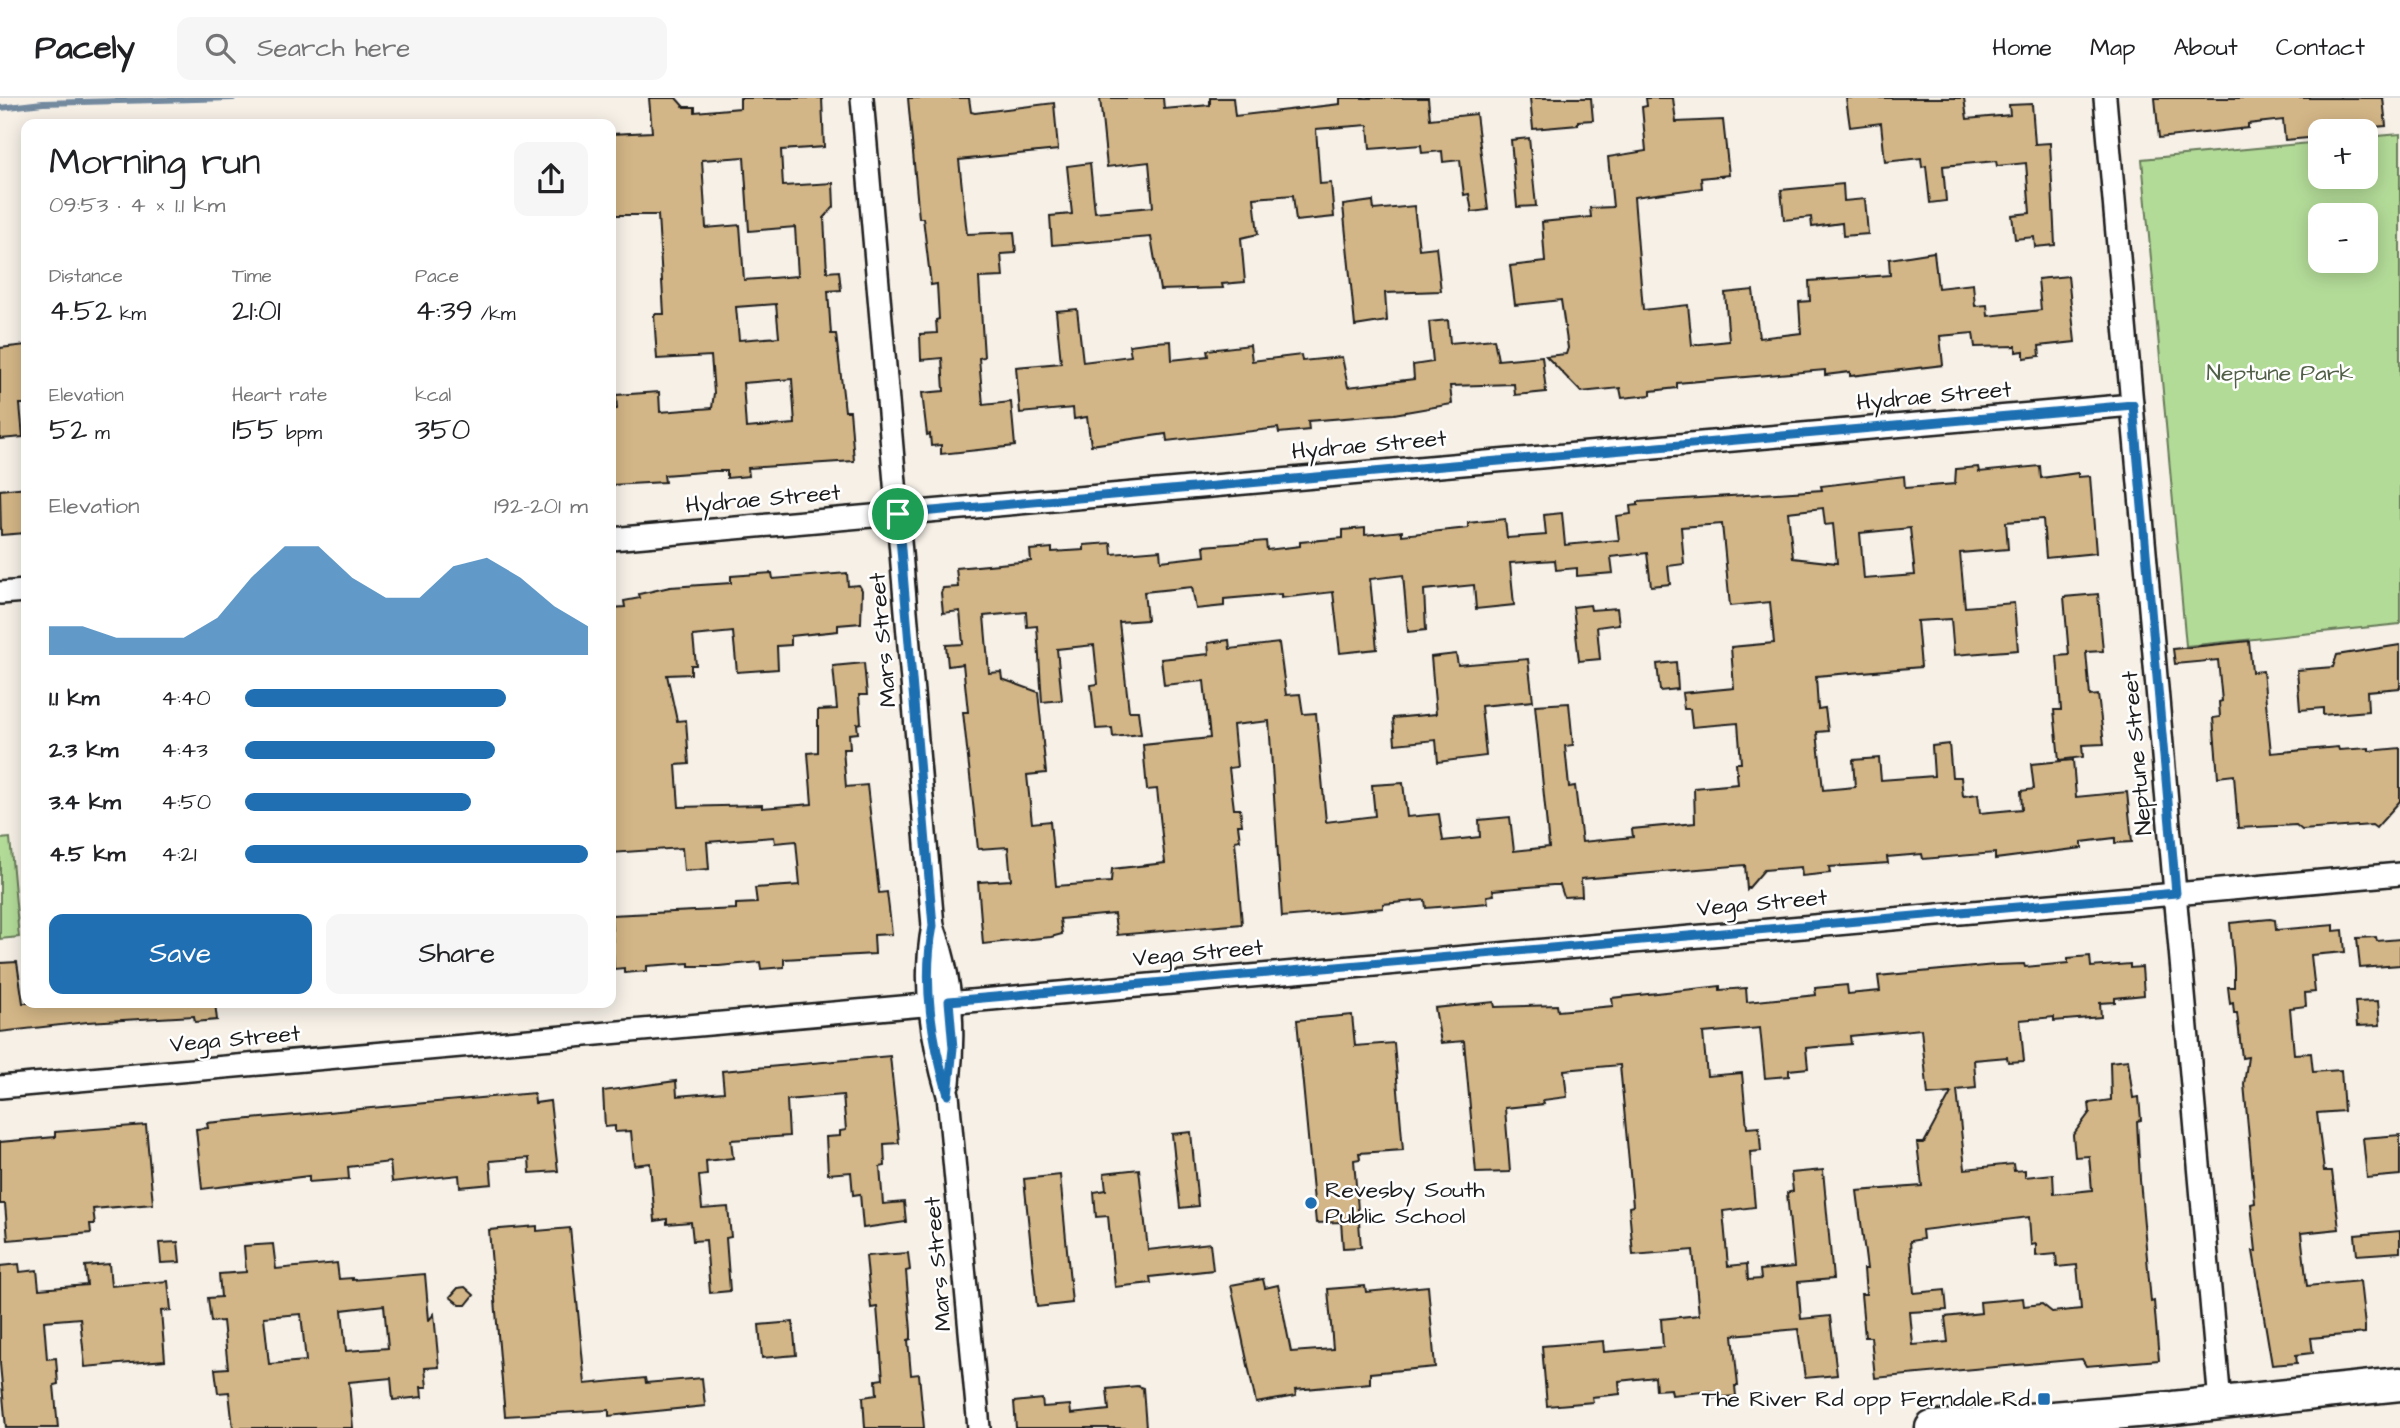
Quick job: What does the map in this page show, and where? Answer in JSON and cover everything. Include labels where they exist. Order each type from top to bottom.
[{"type":"main road","points":[[1931,1428],[2220,1404],[2400,1384]]},
{"type":"street","name":"Mars Street","points":[[862,98],[933,926],[926,960],[940,1002],[934,1049],[948,1095],[979,1428]]},
{"type":"street","name":"Neptune Street","points":[[2105,98],[2220,1404]]},
{"type":"street","name":"Hydrae Street","points":[[616,539],[2133,405]]},
{"type":"street","points":[[0,593],[21,591]]},
{"type":"street","name":"Vega Street","points":[[0,1087],[2400,874]]},
{"type":"green space","name":"Neptune Park","points":[[2400,134],[2400,624],[2186,646],[2142,159],[2308,143],[2308,189],[2378,189],[2378,136]]},
{"type":"green space","points":[[10,838],[19,937],[0,939],[0,839]]},
{"type":"building","points":[[649,98],[676,98],[684,107],[695,107],[695,112],[740,108],[740,98],[822,98],[824,147],[781,150],[783,186],[833,183],[834,207],[824,218],[827,272],[839,271],[841,290],[828,291],[831,334],[836,334],[845,411],[850,411],[854,461],[748,468],[749,476],[727,478],[727,471],[664,475],[665,482],[616,485],[616,395],[659,392],[660,412],[712,408],[714,393],[711,356],[657,359],[654,314],[664,314],[658,215],[616,215],[616,134],[652,132]],"holes":[[[744,157],[749,231],[795,227],[798,276],[744,280],[740,225],[706,228],[702,160]],[[776,304],[779,337],[739,340],[736,307]],[[792,379],[795,424],[746,428],[743,383]]]},
{"type":"building","points":[[908,98],[969,98],[971,112],[975,113],[1054,103],[1058,150],[959,160],[967,234],[1014,232],[1016,253],[1001,254],[1003,277],[979,278],[984,357],[979,358],[983,405],[1011,402],[1015,446],[941,454],[941,445],[931,446],[930,434],[927,435],[922,393],[944,391],[942,358],[921,360],[920,334],[937,333],[936,320],[939,319],[937,284],[931,285],[923,218],[919,218]]},
{"type":"building","points":[[1100,98],[1163,98],[1164,109],[1210,105],[1210,98],[1233,98],[1235,116],[1340,104],[1340,98],[1428,98],[1430,119],[1476,114],[1488,210],[1472,212],[1469,194],[1464,195],[1460,160],[1443,162],[1442,151],[1422,153],[1421,145],[1370,149],[1368,125],[1316,129],[1320,184],[1331,183],[1334,217],[1296,221],[1293,195],[1254,198],[1258,234],[1241,238],[1245,282],[1222,284],[1223,288],[1160,290],[1151,237],[1052,245],[1050,216],[1072,214],[1067,166],[1090,163],[1095,212],[1153,207],[1149,162],[1107,167]]},
{"type":"building","points":[[1530,98],[1591,98],[1593,120],[1578,121],[1578,125],[1533,129]]},
{"type":"building","points":[[1646,98],[1673,98],[1676,122],[1723,120],[1729,175],[1701,178],[1702,188],[1634,197],[1643,310],[1688,305],[1692,345],[1729,341],[1725,293],[1753,290],[1759,338],[1801,333],[1799,302],[1810,301],[1809,281],[1890,275],[1889,259],[1934,252],[1938,288],[1973,284],[1975,306],[1987,305],[1988,316],[2041,310],[2038,279],[2068,276],[2075,342],[2039,346],[2040,356],[2024,358],[2024,351],[2016,352],[2016,346],[1975,347],[1973,333],[1940,336],[1943,365],[1850,376],[1850,372],[1825,375],[1825,370],[1677,383],[1677,388],[1651,391],[1651,395],[1622,398],[1620,388],[1581,392],[1546,356],[1566,354],[1568,348],[1561,300],[1515,305],[1510,266],[1545,262],[1542,222],[1591,217],[1590,208],[1613,207],[1608,157],[1646,151],[1642,107],[1647,106]]},
{"type":"building","points":[[1846,98],[1964,98],[1967,119],[2010,115],[2009,105],[2032,104],[2035,144],[2050,143],[2055,245],[2035,247],[2034,237],[2015,239],[2012,215],[2030,213],[2026,163],[1997,166],[1996,161],[1943,166],[1946,201],[1930,203],[1926,166],[1922,167],[1921,158],[1885,162],[1881,123],[1850,127]]},
{"type":"building","points":[[2155,98],[2383,98],[2386,126],[2378,127],[2378,119],[2308,119],[2308,138],[2285,140],[2283,120],[2248,124],[2248,128],[2159,138]]},
{"type":"building","points":[[1529,138],[1536,206],[1517,207],[1511,140]]},
{"type":"building","points":[[1843,184],[1844,201],[1865,199],[1868,234],[1843,236],[1842,223],[1812,227],[1811,217],[1784,220],[1781,190]]},
{"type":"building","points":[[1373,201],[1374,210],[1414,206],[1419,249],[1436,247],[1441,291],[1385,293],[1387,321],[1355,326],[1343,205]]},
{"type":"building","points":[[1077,309],[1083,362],[1131,356],[1129,345],[1153,342],[1171,341],[1172,360],[1208,356],[1207,350],[1250,345],[1252,361],[1301,355],[1302,361],[1342,357],[1348,387],[1414,379],[1413,365],[1433,362],[1429,322],[1448,320],[1450,343],[1494,339],[1498,360],[1542,356],[1546,392],[1515,395],[1514,384],[1450,386],[1452,404],[1394,414],[1308,421],[1309,430],[1279,433],[1278,428],[1167,441],[1166,434],[1091,445],[1087,417],[1074,419],[1073,408],[1020,413],[1016,367],[1061,363],[1056,311]]},
{"type":"building","points":[[21,346],[21,437],[0,439],[0,348]]},
{"type":"building","points":[[2040,466],[2041,478],[2078,473],[2078,477],[2090,476],[2096,553],[2046,558],[2043,519],[2006,522],[2008,549],[1960,553],[1965,607],[2014,603],[2018,650],[1954,655],[1951,619],[1917,621],[1921,667],[1816,676],[1818,709],[1825,708],[1828,731],[1817,732],[1823,790],[1855,787],[1853,760],[1879,758],[1881,780],[1934,776],[1932,746],[1949,744],[1952,777],[1961,777],[1963,796],[1978,794],[1980,813],[2022,809],[2021,791],[2034,789],[2031,764],[2073,760],[2076,797],[2127,792],[2132,842],[2115,843],[2115,838],[2082,842],[2082,848],[1995,859],[1995,853],[1923,859],[1922,854],[1887,857],[1888,863],[1829,867],[1830,873],[1802,876],[1801,867],[1764,870],[1747,890],[1745,865],[1581,879],[1582,896],[1564,897],[1560,885],[1553,885],[1493,890],[1494,895],[1487,896],[1488,903],[1426,908],[1425,900],[1383,904],[1383,908],[1282,917],[1269,721],[1233,725],[1237,767],[1229,768],[1234,809],[1240,809],[1242,825],[1238,825],[1240,840],[1235,841],[1242,924],[1117,935],[1114,914],[1060,919],[1062,934],[1051,937],[983,944],[978,882],[1011,880],[1008,847],[978,849],[963,712],[968,712],[963,664],[948,666],[946,645],[963,644],[960,611],[943,613],[941,593],[943,588],[958,587],[956,568],[1031,561],[1030,550],[1084,550],[1084,545],[1111,543],[1112,554],[1160,550],[1161,561],[1205,556],[1204,546],[1266,541],[1267,550],[1300,546],[1300,542],[1343,538],[1343,530],[1365,528],[1365,535],[1402,531],[1402,535],[1468,528],[1468,523],[1505,519],[1507,538],[1546,535],[1544,515],[1562,513],[1565,545],[1619,540],[1616,516],[1631,514],[1630,506],[1638,505],[1638,502],[1822,490],[1821,486],[1904,476],[1905,488],[1955,484],[1956,469],[1978,467],[1979,472]],"holes":[[[1823,508],[1825,525],[1833,524],[1837,563],[1793,558],[1788,512]],[[1722,524],[1730,606],[1770,602],[1774,643],[1731,647],[1734,688],[1682,693],[1684,709],[1690,709],[1692,727],[1738,723],[1741,763],[1736,763],[1738,784],[1694,788],[1695,823],[1632,829],[1633,837],[1582,842],[1575,786],[1569,787],[1565,746],[1573,745],[1569,703],[1535,705],[1549,847],[1514,851],[1510,817],[1479,820],[1480,837],[1443,841],[1439,814],[1407,817],[1403,783],[1372,785],[1375,816],[1326,822],[1316,713],[1303,714],[1300,694],[1286,695],[1279,643],[1230,649],[1229,640],[1208,643],[1209,654],[1161,659],[1164,685],[1204,681],[1210,738],[1143,745],[1147,790],[1157,789],[1165,863],[1112,869],[1111,882],[1056,886],[1050,821],[1032,823],[1027,775],[1046,773],[1038,692],[1002,679],[1001,672],[989,673],[984,616],[1026,612],[1027,627],[1037,626],[1042,702],[1062,700],[1057,649],[1094,645],[1098,684],[1091,685],[1096,729],[1112,728],[1113,737],[1141,734],[1138,711],[1129,711],[1119,622],[1147,620],[1144,592],[1192,587],[1196,609],[1224,606],[1224,599],[1281,594],[1281,598],[1333,592],[1340,653],[1377,649],[1370,579],[1403,575],[1408,632],[1426,630],[1424,590],[1474,585],[1476,609],[1514,605],[1510,563],[1555,560],[1556,570],[1577,568],[1577,576],[1613,573],[1611,557],[1647,553],[1651,586],[1670,584],[1668,566],[1684,564],[1681,527]],[[1910,528],[1915,575],[1864,579],[1860,533]]]},
{"type":"building","points":[[21,488],[21,533],[1,535],[0,490]]},
{"type":"building","points":[[772,573],[773,579],[847,573],[848,586],[859,585],[862,590],[861,623],[838,625],[838,631],[791,636],[791,645],[777,646],[778,669],[737,672],[733,632],[693,636],[696,665],[691,665],[691,674],[667,675],[677,721],[686,720],[689,764],[676,765],[679,807],[762,805],[762,808],[812,804],[808,753],[818,752],[818,710],[837,709],[833,666],[864,663],[867,695],[859,695],[861,723],[857,724],[858,733],[849,734],[850,749],[843,749],[846,787],[867,785],[879,893],[887,892],[892,934],[874,935],[875,954],[784,959],[784,967],[761,969],[760,962],[719,966],[689,966],[689,963],[647,966],[647,971],[624,973],[624,968],[616,969],[616,915],[736,909],[736,904],[757,903],[755,888],[800,885],[796,841],[775,843],[774,837],[707,842],[709,869],[684,871],[682,848],[616,853],[616,608],[625,607],[624,601],[640,598],[639,594],[670,587],[731,583],[731,576]]},
{"type":"building","points":[[2098,594],[2103,651],[2086,652],[2090,696],[2098,695],[2104,744],[2082,745],[2083,757],[2059,760],[2054,710],[2061,710],[2057,656],[2069,655],[2064,597]]},
{"type":"building","points":[[1590,605],[1591,610],[1617,608],[1619,624],[1597,627],[1600,659],[1579,661],[1573,607]]},
{"type":"building","points":[[2249,641],[2252,672],[2263,671],[2271,753],[2338,747],[2339,750],[2369,748],[2369,751],[2400,748],[2400,801],[2376,828],[2372,825],[2302,830],[2296,825],[2238,828],[2234,775],[2218,777],[2213,718],[2220,717],[2219,702],[2222,701],[2218,660],[2175,664],[2173,649]]},
{"type":"building","points":[[2400,645],[2400,688],[2367,691],[2368,711],[2323,715],[2323,708],[2300,710],[2297,670],[2333,667],[2337,655]]},
{"type":"building","points":[[1456,654],[1458,665],[1528,659],[1533,701],[1481,706],[1486,756],[1438,762],[1436,740],[1395,744],[1393,718],[1436,714],[1431,657]]},
{"type":"building","points":[[1676,662],[1678,689],[1660,691],[1657,664]]},
{"type":"building","points":[[2275,920],[2276,930],[2334,925],[2334,931],[2343,930],[2345,952],[2311,955],[2315,992],[2305,993],[2306,1006],[2290,1008],[2294,1054],[2311,1053],[2313,1072],[2341,1070],[2344,1111],[2317,1113],[2324,1171],[2332,1171],[2339,1229],[2301,1233],[2307,1286],[2360,1281],[2365,1326],[2365,1333],[2311,1338],[2313,1353],[2296,1355],[2297,1363],[2272,1365],[2253,1251],[2256,1251],[2251,1204],[2255,1203],[2244,1084],[2248,1057],[2242,1058],[2237,1013],[2234,1013],[2233,1003],[2230,1004],[2228,987],[2234,987],[2230,923]]},
{"type":"building","points":[[2376,937],[2377,941],[2400,939],[2400,965],[2360,968],[2357,938]]},
{"type":"building","points":[[2090,956],[2091,967],[2130,964],[2130,968],[2142,967],[2144,995],[2115,998],[2115,1002],[2100,1003],[2101,1017],[2054,1021],[2054,1017],[2020,1020],[2024,1061],[2008,1062],[2007,1057],[1974,1060],[1976,1088],[1957,1090],[1965,1169],[2013,1164],[2014,1171],[2025,1170],[2025,1177],[2053,1174],[2054,1194],[2092,1190],[2089,1156],[2075,1157],[2073,1135],[2090,1112],[2089,1103],[2111,1100],[2110,1062],[2128,1060],[2133,1098],[2139,1097],[2141,1120],[2137,1121],[2140,1180],[2159,1360],[2086,1366],[2082,1359],[1875,1378],[1871,1337],[1865,1337],[1861,1294],[1866,1294],[1864,1269],[1867,1269],[1857,1191],[1922,1186],[1917,1143],[1924,1143],[1951,1093],[1928,1095],[1921,1029],[1850,1036],[1851,1044],[1806,1048],[1808,1068],[1789,1070],[1789,1076],[1765,1078],[1760,1028],[1703,1033],[1707,1076],[1742,1073],[1747,1128],[1759,1127],[1761,1151],[1750,1152],[1755,1207],[1723,1211],[1728,1266],[1747,1264],[1748,1280],[1761,1279],[1760,1270],[1794,1267],[1787,1193],[1793,1191],[1791,1173],[1823,1170],[1833,1279],[1798,1282],[1801,1319],[1830,1316],[1837,1375],[1805,1378],[1798,1329],[1733,1335],[1738,1386],[1735,1386],[1736,1396],[1713,1398],[1712,1391],[1672,1395],[1671,1389],[1656,1390],[1655,1377],[1619,1381],[1620,1394],[1592,1397],[1593,1402],[1547,1406],[1542,1346],[1603,1341],[1604,1352],[1663,1347],[1661,1319],[1699,1315],[1693,1250],[1633,1255],[1629,1207],[1633,1206],[1620,1065],[1564,1070],[1567,1097],[1543,1100],[1544,1104],[1505,1108],[1510,1172],[1476,1173],[1464,1041],[1441,1043],[1435,1008],[1494,1002],[1495,1007],[1557,1005],[1558,1011],[1613,1006],[1612,998],[1720,986],[1720,990],[1746,988],[1747,1002],[1816,995],[1815,988],[1847,985],[1848,994],[1880,991],[1878,976],[1995,965],[2024,964],[2025,967],[2068,963],[2068,958]],"holes":[[[2029,1217],[2031,1245],[2036,1244],[2036,1256],[2056,1254],[2057,1267],[2077,1265],[2081,1309],[2052,1312],[2042,1304],[2024,1306],[2023,1298],[1980,1302],[1981,1313],[1945,1317],[1948,1342],[1913,1345],[1910,1312],[1947,1310],[1945,1290],[1914,1293],[1910,1241],[1923,1239],[1922,1230]]]},
{"type":"building","points":[[17,962],[21,1008],[216,1008],[217,1020],[195,1022],[194,1016],[87,1022],[0,1032],[0,963]]},
{"type":"building","points":[[2378,1001],[2380,1025],[2357,1026],[2355,1002]]},
{"type":"building","points":[[1352,1015],[1355,1046],[1394,1043],[1403,1150],[1359,1153],[1360,1159],[1354,1160],[1361,1247],[1343,1248],[1341,1222],[1316,1223],[1297,1020]]},
{"type":"building","points":[[890,1056],[899,1143],[884,1144],[885,1166],[880,1167],[883,1204],[904,1202],[906,1222],[863,1228],[860,1194],[853,1195],[851,1172],[828,1174],[826,1137],[840,1136],[840,1131],[846,1130],[843,1095],[787,1100],[789,1136],[731,1140],[733,1158],[706,1161],[707,1175],[699,1176],[702,1209],[728,1207],[731,1237],[726,1238],[730,1291],[710,1293],[706,1240],[693,1241],[691,1222],[667,1224],[667,1219],[655,1221],[650,1163],[634,1165],[631,1131],[615,1132],[615,1126],[605,1127],[603,1091],[676,1081],[677,1096],[724,1092],[722,1071]]},
{"type":"building","points":[[534,1093],[535,1103],[550,1101],[558,1171],[530,1173],[529,1158],[490,1161],[492,1184],[460,1187],[459,1175],[392,1182],[390,1162],[348,1167],[349,1179],[309,1182],[309,1176],[202,1189],[196,1129],[208,1128],[207,1123]]},
{"type":"building","points":[[146,1125],[153,1204],[93,1209],[95,1224],[90,1224],[91,1233],[8,1240],[5,1204],[0,1204],[0,1142],[55,1137],[55,1132]]},
{"type":"building","points":[[1191,1132],[1198,1206],[1180,1208],[1172,1134]]},
{"type":"building","points":[[2400,1135],[2400,1175],[2367,1178],[2363,1138]]},
{"type":"building","points":[[1139,1169],[1148,1250],[1210,1243],[1213,1270],[1150,1277],[1151,1283],[1115,1287],[1108,1216],[1096,1217],[1094,1192],[1106,1190],[1104,1173]]},
{"type":"building","points":[[1060,1175],[1072,1303],[1037,1307],[1024,1179]]},
{"type":"building","points":[[537,1226],[537,1231],[570,1228],[585,1384],[645,1378],[646,1383],[702,1378],[705,1406],[609,1416],[609,1410],[505,1416],[489,1230]]},
{"type":"building","points":[[2400,1231],[2400,1252],[2357,1255],[2355,1235]]},
{"type":"building","points":[[178,1242],[180,1262],[161,1263],[159,1243]]},
{"type":"building","points":[[273,1244],[276,1269],[337,1263],[339,1279],[425,1274],[429,1320],[434,1314],[439,1367],[425,1368],[427,1387],[421,1387],[422,1397],[393,1400],[391,1378],[349,1382],[353,1428],[233,1428],[229,1392],[218,1393],[215,1369],[228,1368],[223,1321],[211,1322],[208,1298],[221,1297],[219,1274],[246,1272],[244,1246]],"holes":[[[384,1305],[388,1348],[346,1351],[342,1310]],[[301,1314],[306,1361],[269,1364],[264,1317]]]},
{"type":"building","points":[[908,1253],[910,1270],[906,1271],[911,1331],[911,1339],[908,1340],[911,1375],[919,1374],[924,1428],[865,1428],[863,1397],[877,1395],[876,1380],[883,1379],[877,1307],[871,1308],[866,1256]]},
{"type":"building","points":[[19,1264],[20,1272],[37,1270],[39,1289],[87,1285],[85,1266],[109,1264],[111,1286],[168,1281],[171,1310],[161,1311],[165,1360],[85,1367],[80,1318],[44,1321],[47,1359],[56,1358],[58,1384],[54,1385],[58,1428],[6,1428],[0,1364],[0,1266]]},
{"type":"building","points":[[1263,1279],[1265,1288],[1278,1285],[1291,1352],[1333,1349],[1328,1289],[1365,1286],[1366,1292],[1428,1286],[1435,1367],[1370,1373],[1370,1383],[1295,1390],[1296,1396],[1256,1403],[1231,1285]]},
{"type":"building","points":[[465,1287],[474,1295],[466,1305],[460,1305],[450,1297],[458,1288]]},
{"type":"building","points":[[793,1322],[796,1355],[762,1358],[759,1325]]},
{"type":"building","points":[[1137,1386],[1143,1388],[1146,1428],[1016,1428],[1014,1402],[1042,1399],[1043,1407],[1070,1405],[1071,1414],[1109,1410],[1107,1389]]},
{"type":"waterway","points":[[0,108],[43,103],[233,98]]},
{"type":"place","name":"Revesby South Public School","points":[[1311,1203]]},
{"type":"place","name":"The River Rd opp Ferndale Rd","points":[[2044,1399]]},
{"type":"route","points":[[2133,405],[2176,893],[949,1001],[953,1048],[948,1095],[934,1049],[926,960],[933,926],[898,514],[2133,405]]}]
